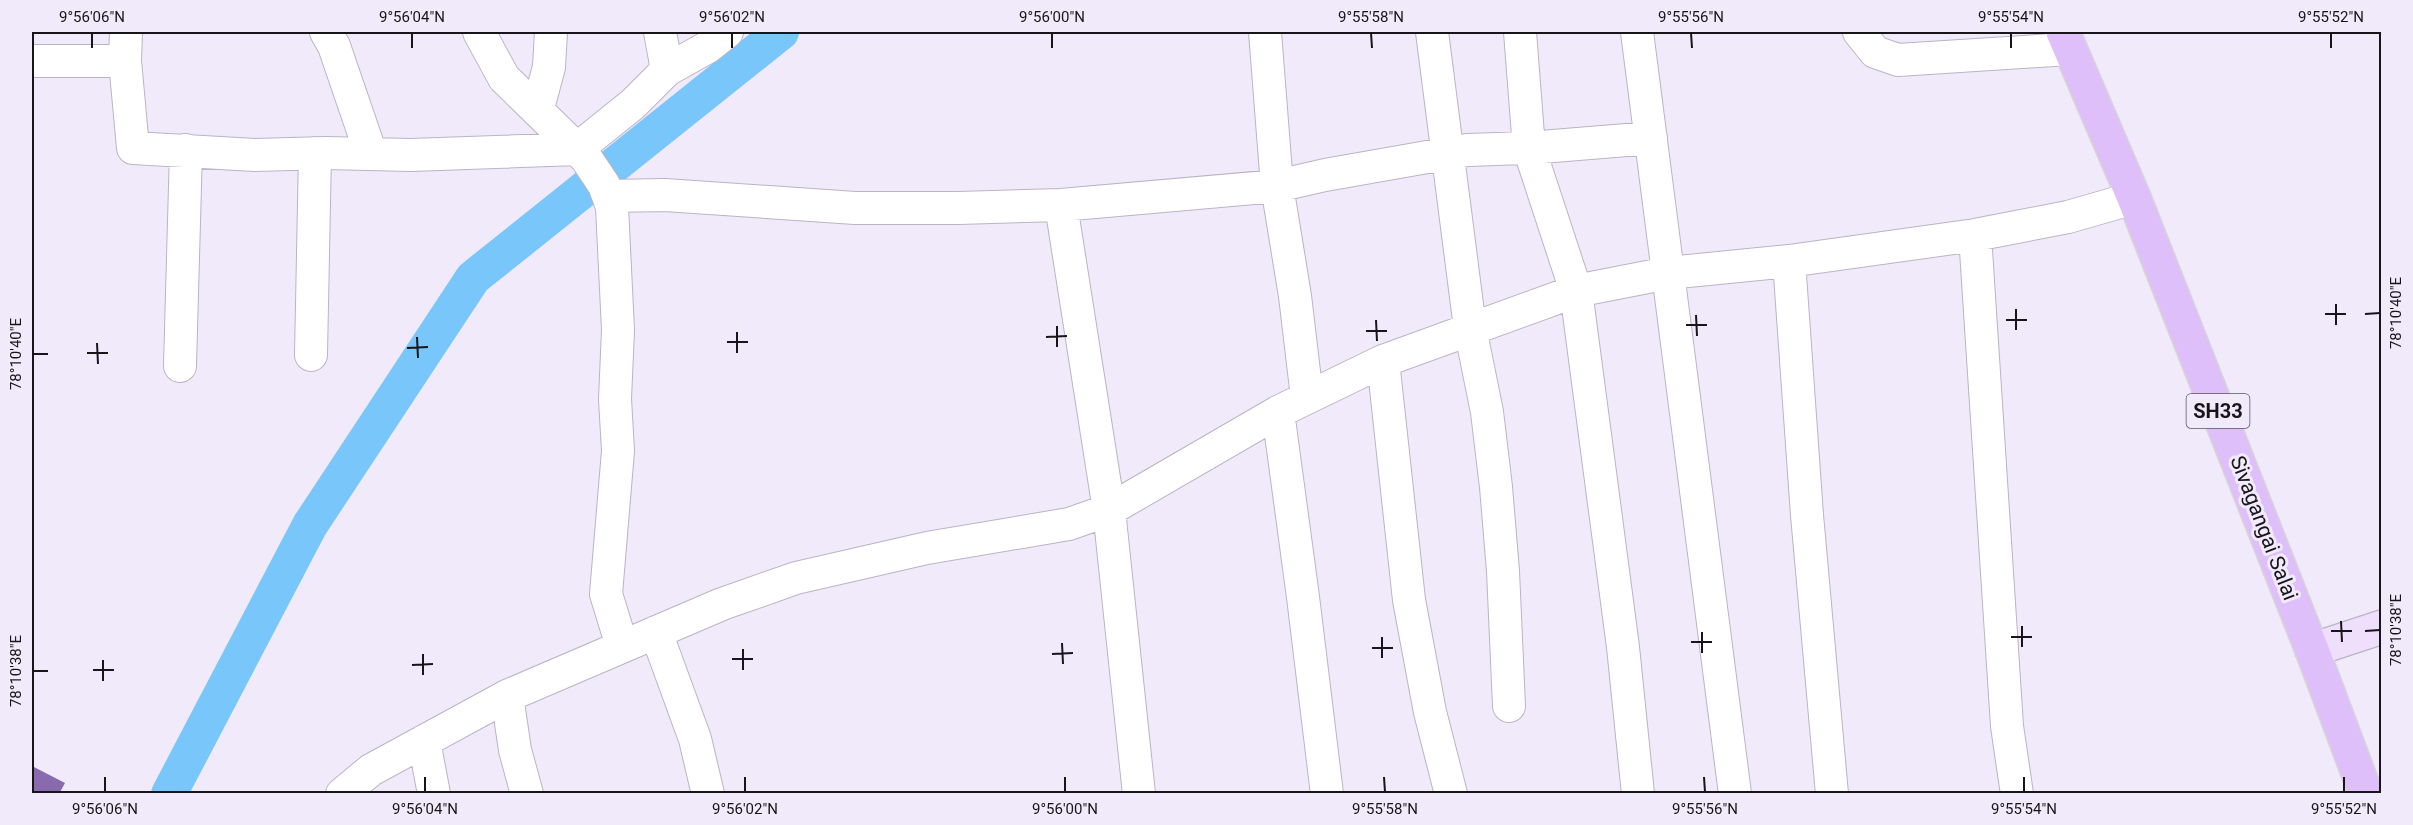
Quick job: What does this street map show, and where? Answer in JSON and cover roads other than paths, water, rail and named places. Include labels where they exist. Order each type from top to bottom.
[{"type":"main road","name":"Sivagangai Salai","points":[[2066,40],[2134,198],[2312,650],[2366,794]]},
{"type":"street","points":[[326,32],[334,46],[371,154]]},
{"type":"street","points":[[479,32],[504,78],[538,108],[581,154],[606,191],[612,207],[618,330],[615,399],[618,451],[606,594],[621,646]]},
{"type":"street","points":[[538,108],[549,67],[551,32]]},
{"type":"street","points":[[660,32],[667,70]]},
{"type":"street","points":[[32,61],[126,46],[133,148],[255,155],[315,153],[581,154],[667,70],[708,47],[728,32]]},
{"type":"street","points":[[1265,32],[1277,186],[1295,296],[1307,397]]},
{"type":"street","points":[[1432,32],[1470,328],[1487,412],[1496,487],[1503,571],[1509,706]]},
{"type":"street","points":[[1520,32],[1529,148],[1576,291],[1623,647],[1638,794]]},
{"type":"street","points":[[1637,32],[1735,794]]},
{"type":"street","points":[[1859,32],[1875,52],[1898,60],[2066,40]]},
{"type":"street","points":[[606,191],[855,208],[1061,205],[1277,186],[1325,175],[1467,150],[1529,148],[1651,138]]},
{"type":"street","points":[[180,366],[186,150]]},
{"type":"street","points":[[311,355],[315,153]]},
{"type":"street","points":[[342,794],[372,770],[507,696],[722,604],[796,578],[927,548],[1069,524],[1109,510],[1278,412],[1383,361],[1576,291],[1668,273],[1789,261],[1975,235],[2068,217],[2134,198]]},
{"type":"street","points":[[1061,205],[1109,510],[1139,794]]},
{"type":"street","points":[[1975,235],[1989,420],[2006,714],[2017,794]]},
{"type":"street","points":[[1789,261],[1807,515],[1832,794]]},
{"type":"street","points":[[1383,361],[1409,600],[1430,712],[1451,794]]},
{"type":"street","points":[[1278,412],[1304,597],[1327,794]]},
{"type":"street","points":[[2312,650],[2382,627]]},
{"type":"street","points":[[656,632],[695,739],[708,794]]},
{"type":"street","points":[[507,696],[515,750],[527,794]]},
{"type":"street","points":[[424,741],[434,794]]},
{"type":"waterway","points":[[169,794],[310,525],[473,278],[781,32]]}]
